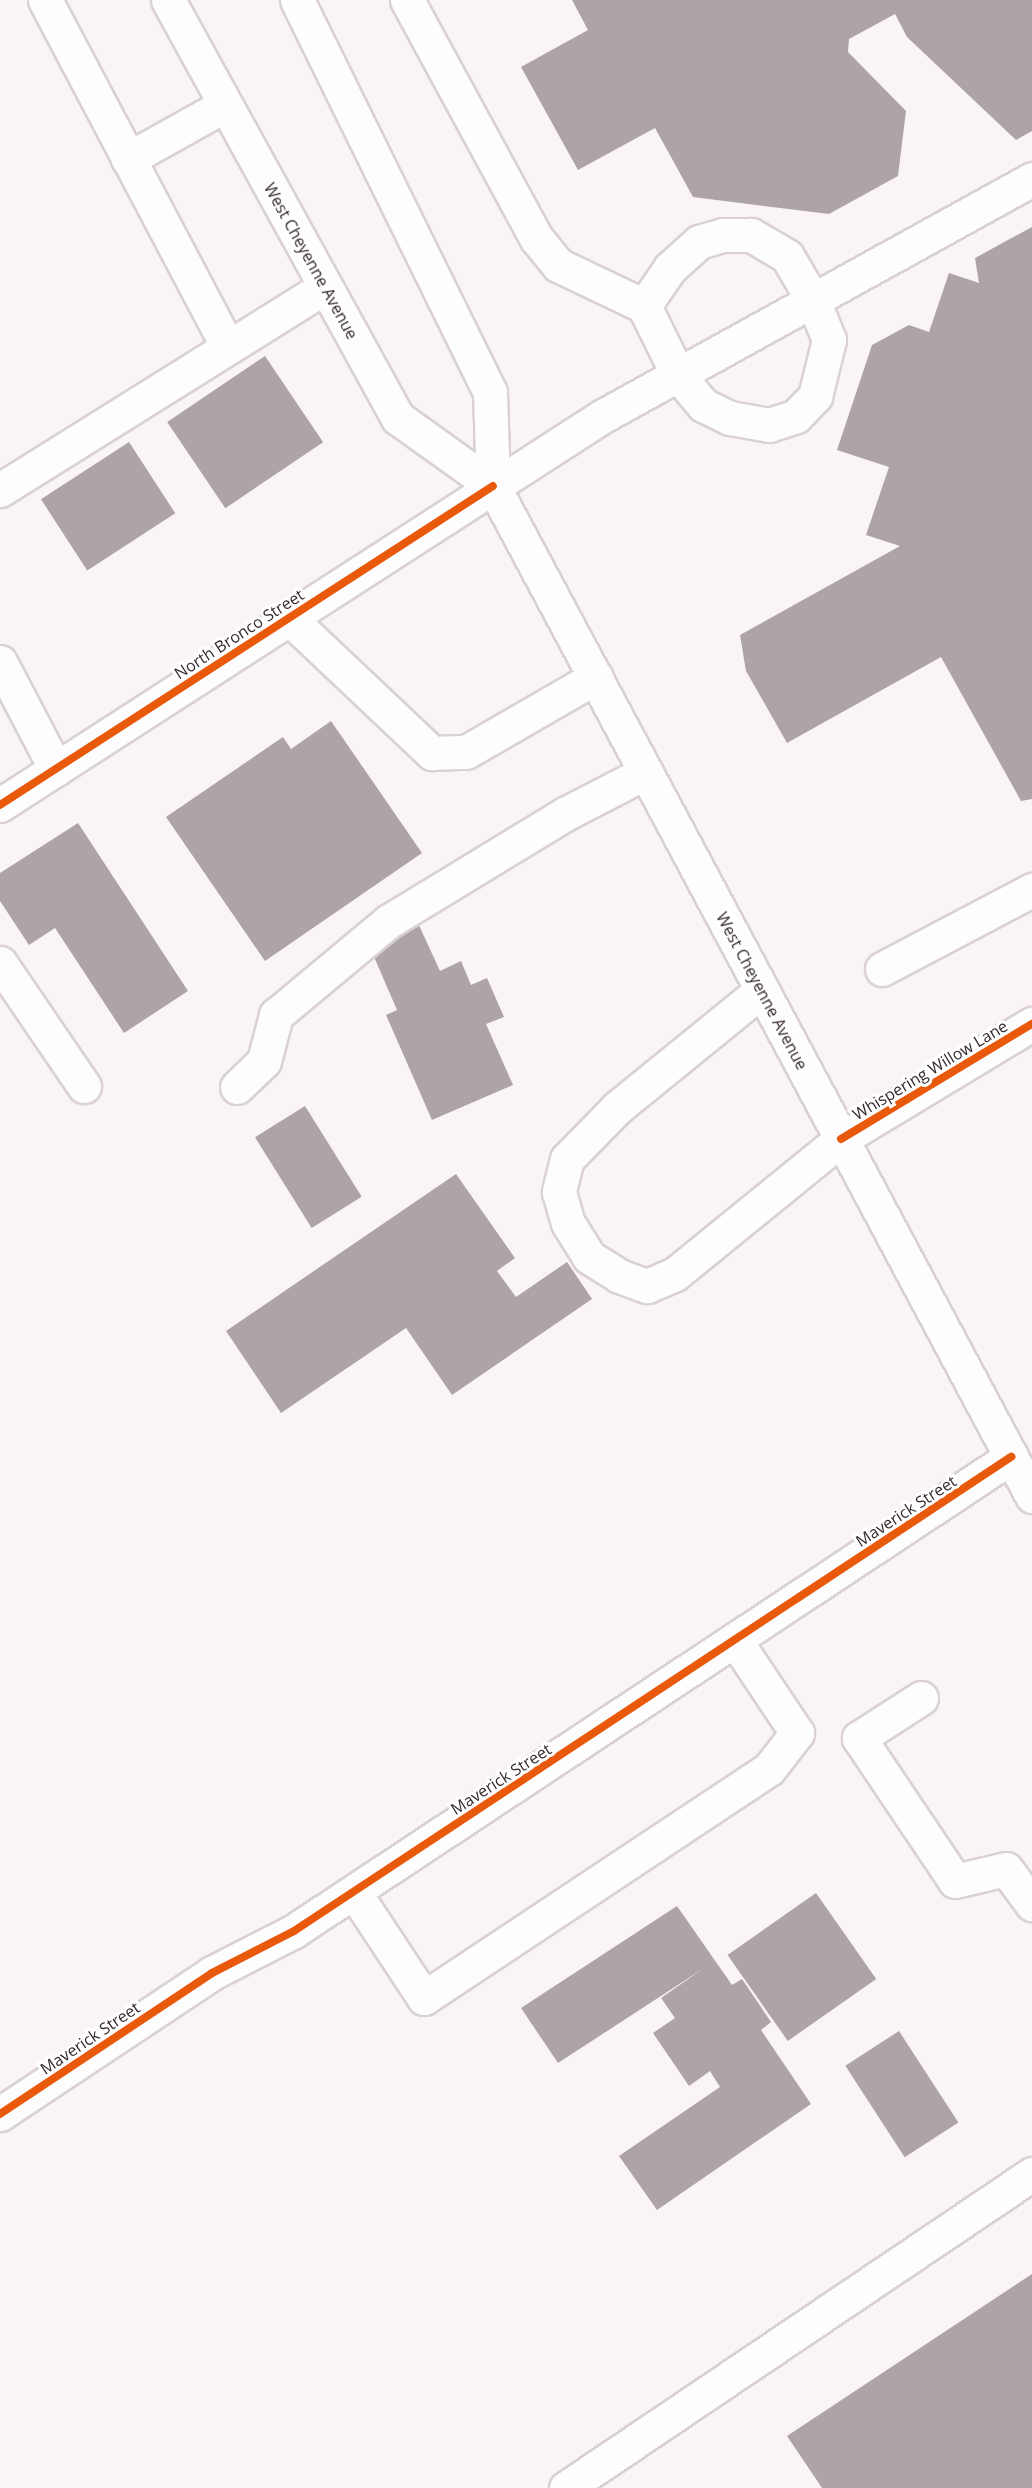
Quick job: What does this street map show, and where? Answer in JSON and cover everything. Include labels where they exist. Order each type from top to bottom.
[{"type":"main road","points":[[45,0],[228,347]]},
{"type":"main road","name":"West Cheyenne Avenue","points":[[168,0],[398,418],[493,486],[1032,1496]]},
{"type":"main road","name":"West Cheyenne Avenue","points":[[297,0],[490,392],[493,486]]},
{"type":"main road","points":[[407,0],[537,239],[558,265],[644,306],[678,375],[703,405],[730,418],[770,425],[796,416],[815,396],[825,371],[829,340],[813,300],[787,256],[751,235],[723,235],[699,242],[684,255],[644,306]]},
{"type":"main road","points":[[128,159],[225,105]]},
{"type":"main road","name":"North Bronco Street","points":[[0,806],[493,486],[678,375],[1032,179]]},
{"type":"main road","points":[[0,490],[325,286]]},
{"type":"main road","points":[[289,618],[432,753],[466,752],[596,677]]},
{"type":"main road","points":[[0,662],[56,769]]},
{"type":"main road","points":[[237,1087],[264,1061],[276,1015],[389,921],[565,813],[646,772]]},
{"type":"main road","points":[[882,969],[1032,890]]},
{"type":"main road","points":[[0,963],[84,1086]]},
{"type":"main road","name":"Whispering Willow Lane","points":[[762,990],[617,1108],[567,1159],[559,1192],[568,1223],[589,1257],[619,1276],[647,1286],[675,1274],[841,1139],[1032,1024]]},
{"type":"main road","name":"Maverick Street","points":[[0,2114],[212,1973],[294,1931],[1011,1457]]},
{"type":"main road","points":[[354,1892],[424,1998],[769,1769],[797,1733],[735,1640]]},
{"type":"main road","points":[[921,1698],[859,1738],[955,1881],[1006,1869],[1032,1904]]},
{"type":"main road","points":[[566,2488],[1032,2174]]},
{"type":"building","points":[[572,0],[1032,0],[1032,131],[1016,140],[907,37],[895,14],[849,39],[848,52],[906,111],[898,176],[829,214],[693,197],[655,128],[578,170],[521,67],[588,30]]},
{"type":"building","points":[[1032,227],[1032,799],[1021,801],[941,657],[787,743],[746,671],[740,635],[900,546],[866,535],[889,467],[837,450],[872,345],[909,325],[929,332],[949,273],[979,283],[975,258]]},
{"type":"building","points":[[265,356],[323,442],[225,508],[167,422]]},
{"type":"building","points":[[129,442],[175,513],[87,570],[41,499]]},
{"type":"building","points":[[331,721],[422,853],[265,961],[166,817],[283,737],[291,749]]},
{"type":"building","points":[[78,823],[188,991],[124,1033],[55,928],[29,945],[0,901],[0,873]]},
{"type":"building","points":[[417,921],[440,971],[461,961],[471,985],[487,978],[504,1017],[486,1024],[513,1085],[432,1120],[386,1015],[397,1010],[368,943]]},
{"type":"building","points":[[305,1106],[362,1197],[312,1228],[255,1137]]},
{"type":"building","points":[[456,1174],[515,1258],[497,1271],[516,1297],[567,1262],[592,1299],[452,1395],[406,1328],[281,1413],[226,1331]]},
{"type":"building","points":[[816,1893],[876,1979],[788,2041],[728,1955]]},
{"type":"building","points":[[677,1906],[732,1985],[742,1979],[771,2022],[761,2030],[811,2104],[657,2210],[619,2156],[720,2087],[710,2071],[689,2086],[653,2033],[675,2018],[661,1998],[704,1968],[558,2063],[521,2008]]},
{"type":"building","points":[[899,2031],[958,2122],[905,2157],[845,2066]]},
{"type":"building","points":[[1032,2274],[1032,2488],[822,2488],[787,2436]]},
{"type":"cycle path","points":[[0,805],[493,486]]},
{"type":"cycle path","points":[[841,1139],[1032,1024]]},
{"type":"cycle path","points":[[0,2114],[212,1973],[294,1931],[1011,1457]]}]
